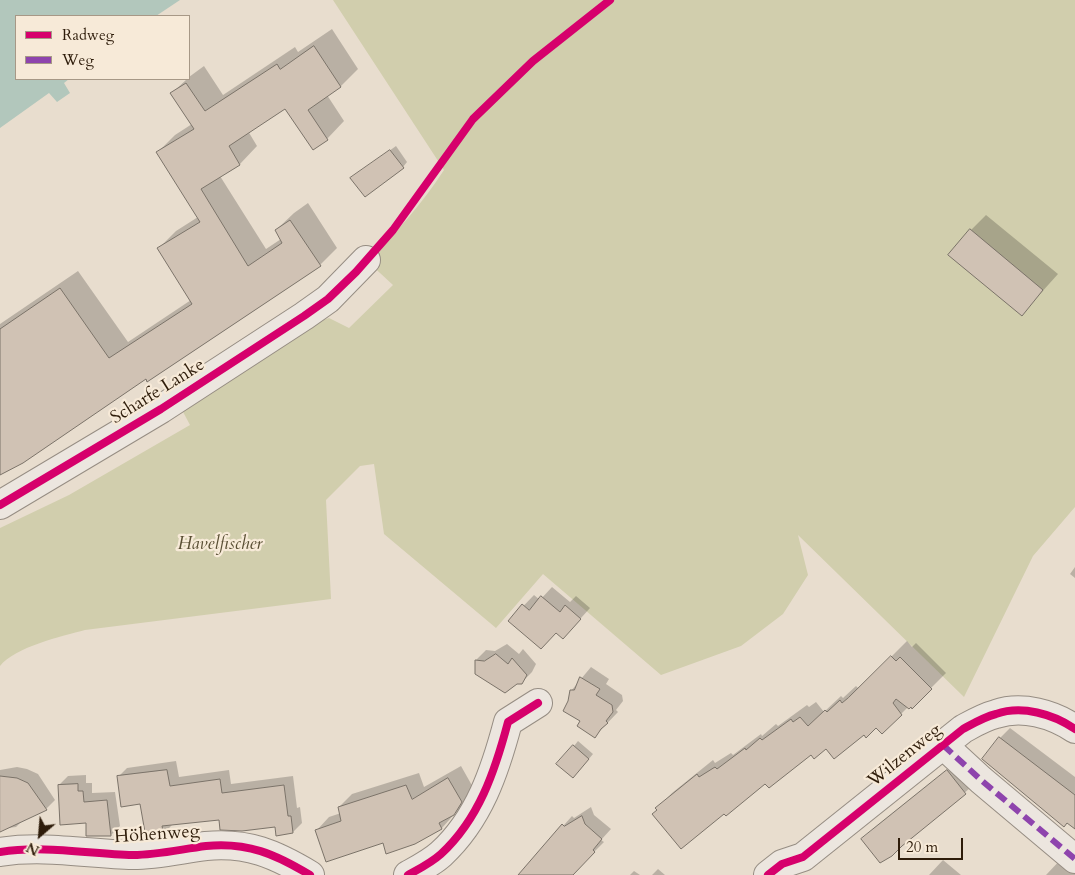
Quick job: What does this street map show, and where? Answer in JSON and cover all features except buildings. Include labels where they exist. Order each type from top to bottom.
[{"type":"street","name":"Scharfe Lanke","points":[[0,505],[161,409],[304,316],[328,299],[366,260]]},
{"type":"street","points":[[408,875],[440,854],[464,828],[477,808],[491,780],[508,722],[538,703]]},
{"type":"street","name":"Wilzenweg","points":[[775,869],[803,857],[963,729],[998,713],[1031,711],[1062,720],[1075,729]]},
{"type":"street","points":[[943,744],[981,780],[1075,859]]},
{"type":"street","name":"Höhenweg","points":[[0,852],[20,849],[136,855],[207,846],[237,846],[264,851],[310,875]]},
{"type":"green space","name":"Havelfischer","points":[[333,0],[1075,0],[1075,507],[1033,556],[964,697],[798,535],[808,575],[783,614],[741,646],[661,675],[543,574],[496,628],[384,534],[374,464],[360,466],[326,500],[331,599],[85,630],[27,648],[7,659],[0,666],[0,528],[69,495],[190,425],[181,408],[320,321],[329,318],[349,328],[393,285],[367,261],[408,217],[444,170]]},
{"type":"shaded area","points":[[0,0],[180,0],[158,15],[15,15],[15,80],[68,80],[64,83],[70,93],[57,102],[49,93],[0,128]]},
{"type":"marked path","points":[[943,745],[981,780],[1075,859]]},
{"type":"cycle path","points":[[0,505],[161,409],[328,299],[356,272],[393,230],[473,119],[533,61],[610,0]]},
{"type":"cycle path","points":[[408,875],[441,854],[466,826],[491,776],[508,722],[538,703]]},
{"type":"cycle path","points":[[768,875],[782,864],[803,857],[963,729],[979,720],[1006,711],[1027,711],[1047,715],[1075,729]]},
{"type":"cycle path","points":[[0,852],[33,849],[142,855],[206,846],[235,846],[261,851],[285,861],[310,875]]}]
